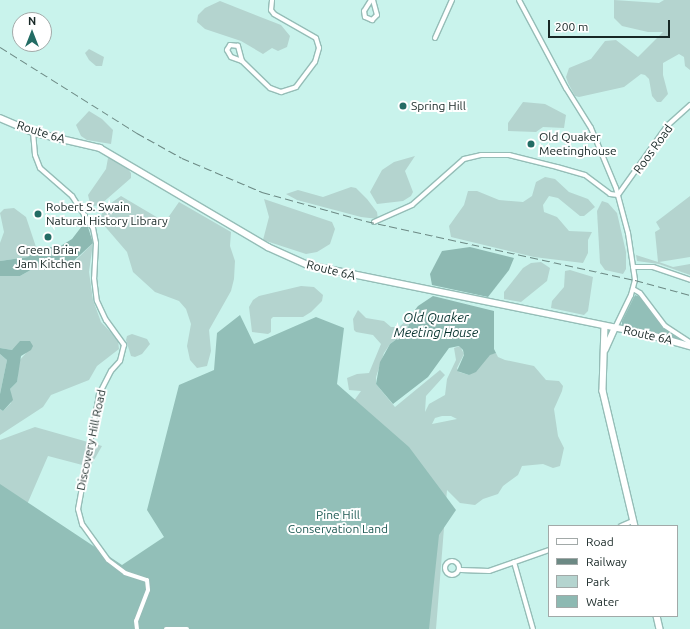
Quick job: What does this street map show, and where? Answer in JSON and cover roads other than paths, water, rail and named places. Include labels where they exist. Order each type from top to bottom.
[{"type":"main road","name":"Route 6A","points":[[0,118],[33,132],[89,145],[108,152],[268,247],[308,265],[615,328],[690,346]]},
{"type":"main road","points":[[605,326],[602,375],[605,402],[634,524]]},
{"type":"main road","points":[[604,352],[615,328]]},
{"type":"main road","points":[[657,617],[660,629]]},
{"type":"street","points":[[242,61],[270,88],[281,92],[296,87],[315,62],[318,48],[316,38],[274,14],[271,10],[272,0]]},
{"type":"street","points":[[372,0],[377,15],[372,20],[365,17],[364,11],[372,0]]},
{"type":"street","points":[[435,38],[452,0]]},
{"type":"street","points":[[518,0],[522,2],[552,64],[591,128],[618,195],[628,233],[633,267],[633,289],[615,328]]},
{"type":"street","name":"Roos Road","points":[[618,195],[668,125],[690,105]]},
{"type":"street","name":"Discovery Hill Road","points":[[33,132],[35,154],[40,168],[72,196],[93,228],[96,243],[94,278],[97,300],[106,320],[124,345],[120,361],[111,371],[99,395],[78,509],[82,524],[108,560],[125,574],[147,580],[148,590],[136,621],[137,629]]},
{"type":"street","points":[[374,222],[412,205],[464,159],[481,155],[509,155],[585,175],[610,194],[618,195]]},
{"type":"street","points":[[633,267],[653,267],[690,280]]},
{"type":"street","points":[[633,289],[640,293],[665,326],[690,342]]},
{"type":"street","points":[[462,570],[489,570],[548,550]]},
{"type":"street","points":[[514,562],[533,629]]},
{"type":"street","points":[[166,629],[186,629]]},
{"type":"water","points":[[82,226],[88,227],[93,243],[66,268],[36,267],[20,276],[0,276],[0,261],[28,257],[36,247],[59,247],[72,239]]},
{"type":"water","points":[[470,247],[514,258],[509,270],[488,297],[432,285],[430,274],[442,251]]},
{"type":"water","name":"Old Quaker Meeting House","points":[[433,296],[494,311],[494,349],[496,353],[490,355],[476,372],[469,375],[457,371],[464,355],[463,350],[459,346],[449,348],[428,377],[393,404],[376,384],[380,362],[390,344],[405,333],[409,325],[408,319],[418,306]]},
{"type":"water","points":[[20,341],[30,341],[33,346],[31,350],[21,356],[17,382],[10,389],[13,400],[3,411],[0,409],[0,394],[7,360],[0,354],[0,348],[12,350]]},
{"type":"railway","points":[[0,47],[137,133],[182,158],[262,192],[366,221],[635,280],[690,295]]},
{"type":"place","name":"Spring Hill","points":[[403,106]]},
{"type":"place","name":"Old Quaker Meetinghouse","points":[[531,144]]},
{"type":"place","name":"Robert S. Swain Natural History Library","points":[[38,214]]},
{"type":"place","name":"Green Briar Jam Kitchen","points":[[48,237]]},
{"type":"park label","name":"Pine Hill Conservation Land","points":[[338,522]]}]
